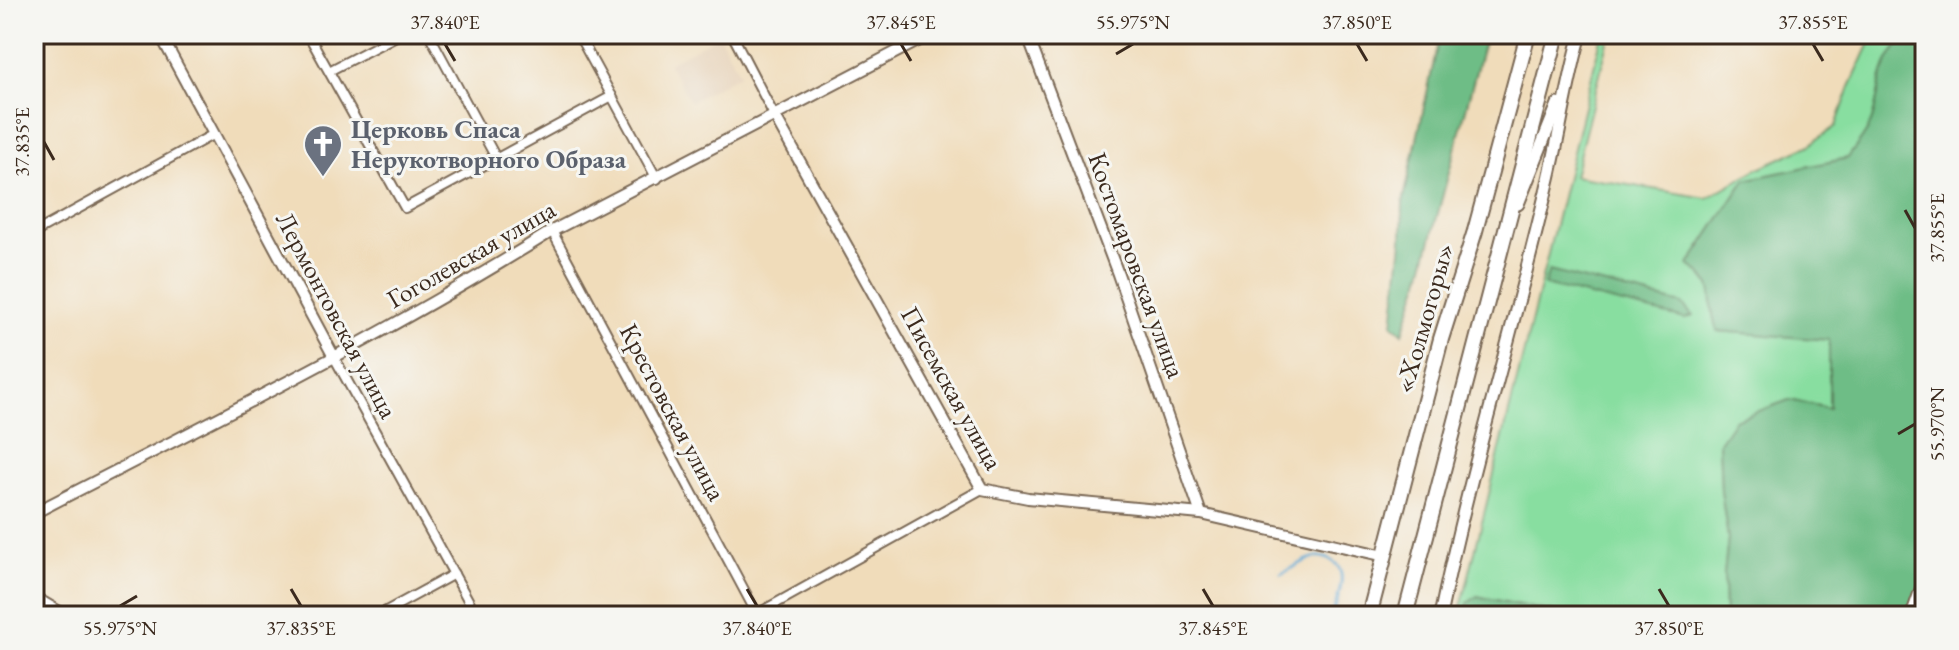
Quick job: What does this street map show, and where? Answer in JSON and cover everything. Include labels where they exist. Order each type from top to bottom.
[{"type":"highway","name":"«Холмогоры»","points":[[1369,616],[1441,339],[1475,231],[1528,34]]},
{"type":"highway","name":"«Холмогоры»","points":[[1405,616],[1557,34]]},
{"type":"main road","points":[[1440,616],[1461,517],[1549,182],[1569,78],[1581,34]]},
{"type":"main road","points":[[1497,257],[1569,78]]},
{"type":"street","name":"Лермонтовская улица","points":[[160,34],[477,616]]},
{"type":"street","points":[[308,34],[405,208],[612,96]]},
{"type":"street","points":[[329,71],[400,34]]},
{"type":"street","points":[[429,34],[496,158]]},
{"type":"street","points":[[578,34],[657,179]]},
{"type":"street","name":"Писемская улица","points":[[732,34],[982,489],[1028,498],[1201,514],[1385,556]]},
{"type":"street","name":"Гоголевская улица","points":[[34,513],[334,357],[552,231],[931,34]]},
{"type":"street","name":"Костомаровская улица","points":[[1027,34],[1118,274],[1201,514]]},
{"type":"street","points":[[34,233],[214,134]]},
{"type":"street","name":"Крестовская улица","points":[[552,231],[756,615]]},
{"type":"street","points":[[756,615],[982,489]]},
{"type":"street","points":[[377,616],[454,574]]},
{"type":"street","points":[[1910,616],[1925,574]]},
{"type":"street","points":[[34,596],[68,616]]},
{"type":"shaded area","points":[[719,35],[740,74],[690,102],[668,63]]},
{"type":"green space","points":[[1440,34],[1486,34],[1403,333],[1393,324],[1403,203]]},
{"type":"green space","points":[[1602,34],[1610,34],[1574,176],[1707,198],[1759,168],[1808,146],[1836,126],[1870,43],[1882,34],[1907,34],[1890,57],[1882,75],[1870,125],[1848,158],[1745,180],[1689,265],[1705,279],[1712,293],[1717,331],[1829,339],[1829,408],[1789,400],[1735,420],[1719,442],[1721,491],[1728,538],[1724,575],[1725,616],[1571,616],[1477,596],[1466,612],[1483,616],[1459,616]]},
{"type":"green space","points":[[1907,34],[1925,34],[1925,616],[1725,616],[1724,575],[1728,538],[1721,491],[1719,442],[1734,420],[1789,400],[1829,408],[1829,340],[1717,331],[1710,287],[1689,265],[1745,180],[1848,158],[1870,125],[1882,75],[1890,57]]},
{"type":"green space","points":[[1549,271],[1682,304],[1693,316],[1685,319],[1544,285]]},
{"type":"green space","points":[[1477,596],[1571,616],[1483,616],[1466,612],[1468,603]]},
{"type":"waterway","points":[[1281,574],[1316,557],[1329,559],[1336,564],[1340,570],[1341,585],[1332,616]]},
{"type":"place","name":"Церковь Спаса Нерукотворного Образа","points":[[323,178]]}]
